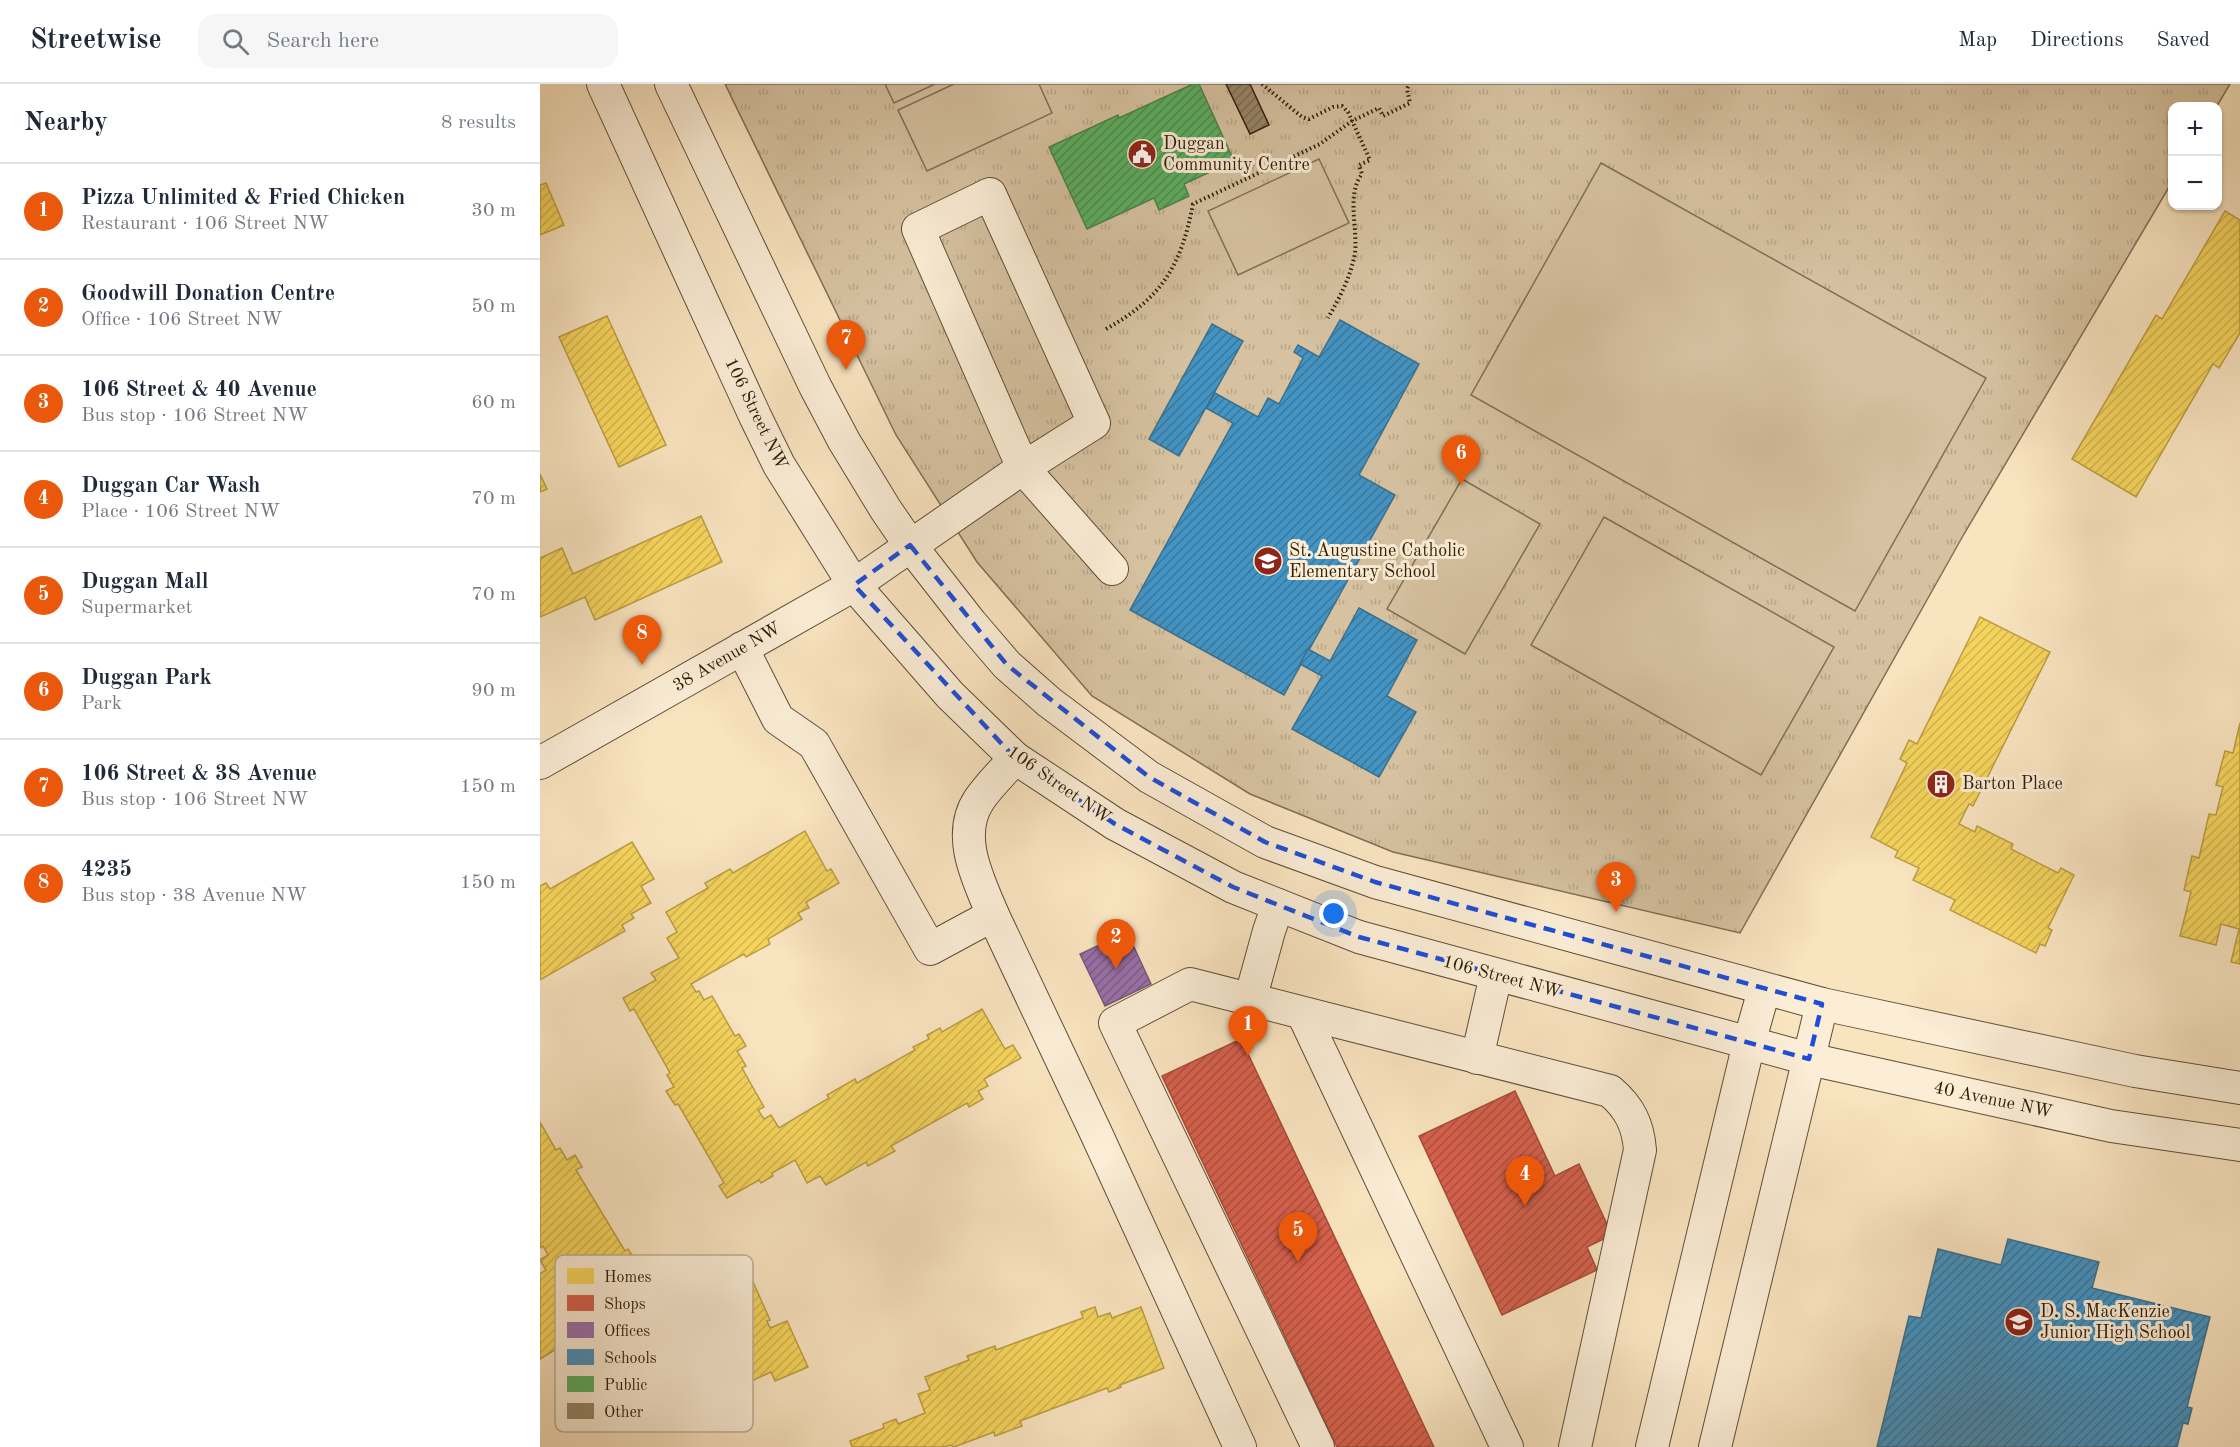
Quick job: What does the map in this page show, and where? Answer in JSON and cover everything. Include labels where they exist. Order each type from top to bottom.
[{"type":"street","name":"106 Street NW","points":[[603,84],[759,426],[785,474],[854,585],[950,695],[1015,758],[1115,824],[1233,887],[1359,937],[1749,1043]]},
{"type":"street","points":[[671,84],[815,386],[872,489],[910,545],[1007,665],[1049,702],[1149,777],[1265,842],[1375,882],[1822,1004],[2135,1071],[2240,1088]]},
{"type":"street","points":[[1023,468],[1094,423],[990,194],[918,229],[1023,468],[1112,570]]},
{"type":"street","name":"38 Avenue NW","points":[[540,763],[854,585],[1023,468]]},
{"type":"street","points":[[742,648],[778,719],[814,744],[930,949],[993,915]]},
{"type":"street","points":[[1015,758],[978,801],[971,821],[969,853],[993,915],[1101,1143],[1240,1447]]},
{"type":"street","points":[[1250,1000],[1278,905]]},
{"type":"street","points":[[1477,1058],[1496,975]]},
{"type":"street","points":[[1318,1447],[1115,1023],[1190,984],[1610,1091],[1622,1101],[1633,1116],[1639,1134],[1640,1150],[1575,1447]]},
{"type":"street","points":[[1652,1447],[1749,1043],[1764,990]]},
{"type":"street","points":[[1715,1447],[1822,1004]]},
{"type":"street","points":[[1303,1014],[1507,1447]]},
{"type":"street","name":"40 Avenue NW","points":[[1749,1043],[1809,1059],[2111,1126],[2240,1145]]},
{"type":"path","points":[[1262,84],[1302,117],[1309,119],[1333,107],[1342,106],[1348,112],[1370,160],[1359,165],[1362,174],[1357,181],[1354,203],[1356,233],[1351,270],[1342,295],[1328,318]]},
{"type":"path","points":[[1106,329],[1135,312],[1158,291],[1170,274],[1188,232],[1193,204],[1320,144],[1352,121],[1379,108],[1383,116],[1410,103],[1407,89],[1409,84]]},
{"type":"highlighted area","points":[[910,545],[1007,665],[1149,777],[1265,842],[1375,882],[1822,1004],[1809,1059],[1359,937],[1233,887],[1115,824],[1015,758],[854,585]]},
{"type":"green space","points":[[725,84],[2230,84],[2219,102],[2168,102],[2168,189],[1964,534],[1740,933],[1393,852],[1250,794],[1092,696],[977,562],[896,435]]},
{"type":"green space","points":[[885,84],[935,84],[894,103]]},
{"type":"green space","points":[[954,84],[1039,84],[1052,113],[927,171],[898,110]]},
{"type":"green space","points":[[1319,159],[1349,223],[1238,275],[1208,211]]},
{"type":"green space","points":[[1601,163],[1986,378],[1855,611],[1471,395]]},
{"type":"green space","points":[[1462,479],[1540,524],[1465,654],[1387,609]]},
{"type":"green space","points":[[1604,517],[1834,647],[1761,775],[1531,645]]},
{"type":"building: Homes","points":[[546,183],[564,225],[540,235],[540,185]]},
{"type":"building: Homes","points":[[2225,211],[2240,220],[2240,333],[2219,368],[2213,364],[2136,497],[2072,459],[2156,315],[2162,319]]},
{"type":"building: Homes","points":[[607,316],[666,445],[619,467],[559,337]]},
{"type":"building: Homes","points":[[540,474],[547,489],[540,492]]},
{"type":"building: Homes","points":[[701,516],[722,562],[595,620],[585,597],[540,617],[540,558],[562,548],[573,574]]},
{"type":"building: Homes","name":"Barton Place","points":[[1980,617],[2050,652],[1973,806],[1969,804],[1959,824],[1975,832],[1977,826],[2013,844],[2011,849],[2058,873],[2061,868],[2074,875],[2048,928],[2052,930],[2045,946],[2040,944],[2036,953],[1950,910],[1955,900],[1913,880],[1919,868],[1895,857],[1898,851],[1871,837],[1907,763],[1900,759],[1909,740],[1917,744]]},
{"type":"building: Homes","points":[[2240,723],[2240,964],[2231,962],[2239,929],[2221,924],[2216,945],[2180,936],[2191,892],[2184,890],[2192,856],[2199,858],[2209,814],[2216,815],[2223,787],[2216,785],[2225,751],[2233,753]]},
{"type":"building: Homes","points":[[805,831],[827,871],[831,869],[839,883],[806,902],[809,908],[798,913],[802,919],[768,939],[770,944],[746,957],[744,954],[691,984],[704,1000],[712,996],[735,1036],[739,1034],[746,1046],[737,1051],[746,1066],[742,1068],[764,1107],[758,1110],[764,1119],[771,1115],[779,1128],[829,1098],[827,1095],[855,1079],[857,1083],[915,1050],[913,1047],[929,1039],[927,1035],[940,1028],[942,1032],[982,1009],[1005,1049],[1013,1045],[1021,1058],[984,1079],[988,1086],[978,1091],[983,1099],[969,1107],[967,1103],[891,1146],[895,1151],[868,1166],[866,1162],[826,1185],[820,1176],[807,1183],[795,1160],[772,1173],[773,1176],[761,1183],[759,1180],[727,1198],[719,1186],[724,1183],[678,1104],[675,1105],[666,1091],[674,1087],[667,1075],[670,1073],[634,1009],[630,1011],[623,998],[656,980],[651,973],[679,958],[667,938],[677,932],[666,912],[708,888],[705,883],[730,869],[733,873]]},
{"type":"building: Homes","points":[[632,842],[654,879],[641,886],[651,903],[631,914],[634,918],[622,925],[625,931],[540,980],[540,886],[546,883],[550,889]]},
{"type":"building: Homes","points":[[540,1122],[556,1150],[560,1148],[567,1160],[575,1155],[582,1167],[576,1170],[625,1251],[628,1249],[632,1255],[555,1255],[555,1350],[540,1359],[540,1274],[546,1270],[540,1260],[548,1255],[543,1246],[540,1248]]},
{"type":"building: Homes","points":[[753,1282],[770,1320],[767,1321],[770,1328],[787,1321],[808,1367],[775,1381],[771,1372],[753,1380]]},
{"type":"building: Homes","points":[[1095,1307],[1098,1317],[1110,1313],[1112,1318],[1141,1307],[1164,1368],[1120,1385],[1121,1387],[1109,1392],[1107,1388],[1020,1421],[1022,1426],[995,1436],[994,1432],[954,1447],[950,1445],[944,1447],[852,1447],[850,1441],[884,1428],[883,1424],[896,1419],[898,1424],[925,1413],[918,1394],[930,1390],[925,1377],[969,1360],[967,1356],[995,1346],[996,1350],[1083,1318],[1081,1312]]},
{"type":"building: Shops","points":[[1241,1039],[1434,1447],[1337,1447],[1162,1076]]},
{"type":"building: Shops","points":[[1515,1091],[1555,1176],[1579,1164],[1612,1235],[1587,1247],[1597,1270],[1502,1315],[1419,1136]]},
{"type":"building: Offices","points":[[1127,932],[1151,984],[1105,1006],[1080,954]]},
{"type":"building: Schools","points":[[1340,320],[1419,364],[1359,475],[1395,495],[1284,695],[1130,610],[1233,423],[1206,408],[1215,393],[1258,417],[1268,398],[1279,404],[1303,358],[1294,352],[1298,345],[1319,357]]},
{"type":"building: Schools","points":[[1212,324],[1243,341],[1179,456],[1149,439]]},
{"type":"building: Schools","points":[[1359,608],[1417,640],[1387,696],[1416,712],[1379,777],[1292,729],[1322,676],[1300,664],[1308,649],[1330,661]]},
{"type":"building: Schools","points":[[2008,1239],[2099,1262],[2092,1288],[2210,1317],[2187,1407],[2192,1408],[2188,1424],[2183,1423],[2177,1447],[1877,1447],[1909,1316],[1921,1318],[1938,1249],[2001,1265]]},
{"type":"building: Public","name":"Duggan Community Centre","points":[[1193,84],[1199,84],[1234,161],[1184,184],[1189,196],[1159,210],[1154,198],[1087,229],[1049,147]]},
{"type":"building: Other","points":[[1226,84],[1250,84],[1269,125],[1250,134]]},
{"type":"place","name":"Duggan Community Centre","points":[[1142,154]]},
{"type":"place","name":"106 Street & 38 Avenue","points":[[846,370]]},
{"type":"place","name":"Duggan Park","points":[[1461,485]]},
{"type":"place","name":"St. Augustine Catholic Elementary School","points":[[1268,561]]},
{"type":"place","name":"4235","points":[[642,665]]},
{"type":"place","name":"Barton Place","points":[[1941,784]]},
{"type":"place","name":"106 Street & 40 Avenue","points":[[1616,912]]},
{"type":"place","name":"Goodwill Donation Centre","points":[[1116,969]]},
{"type":"place","name":"Pizza Unlimited & Fried Chicken","points":[[1248,1056]]},
{"type":"place","name":"Duggan Car Wash","points":[[1525,1206]]},
{"type":"place","name":"Duggan Mall","points":[[1298,1262]]},
{"type":"place","name":"D. S. MacKenzie Junior High School","points":[[2019,1322]]}]
